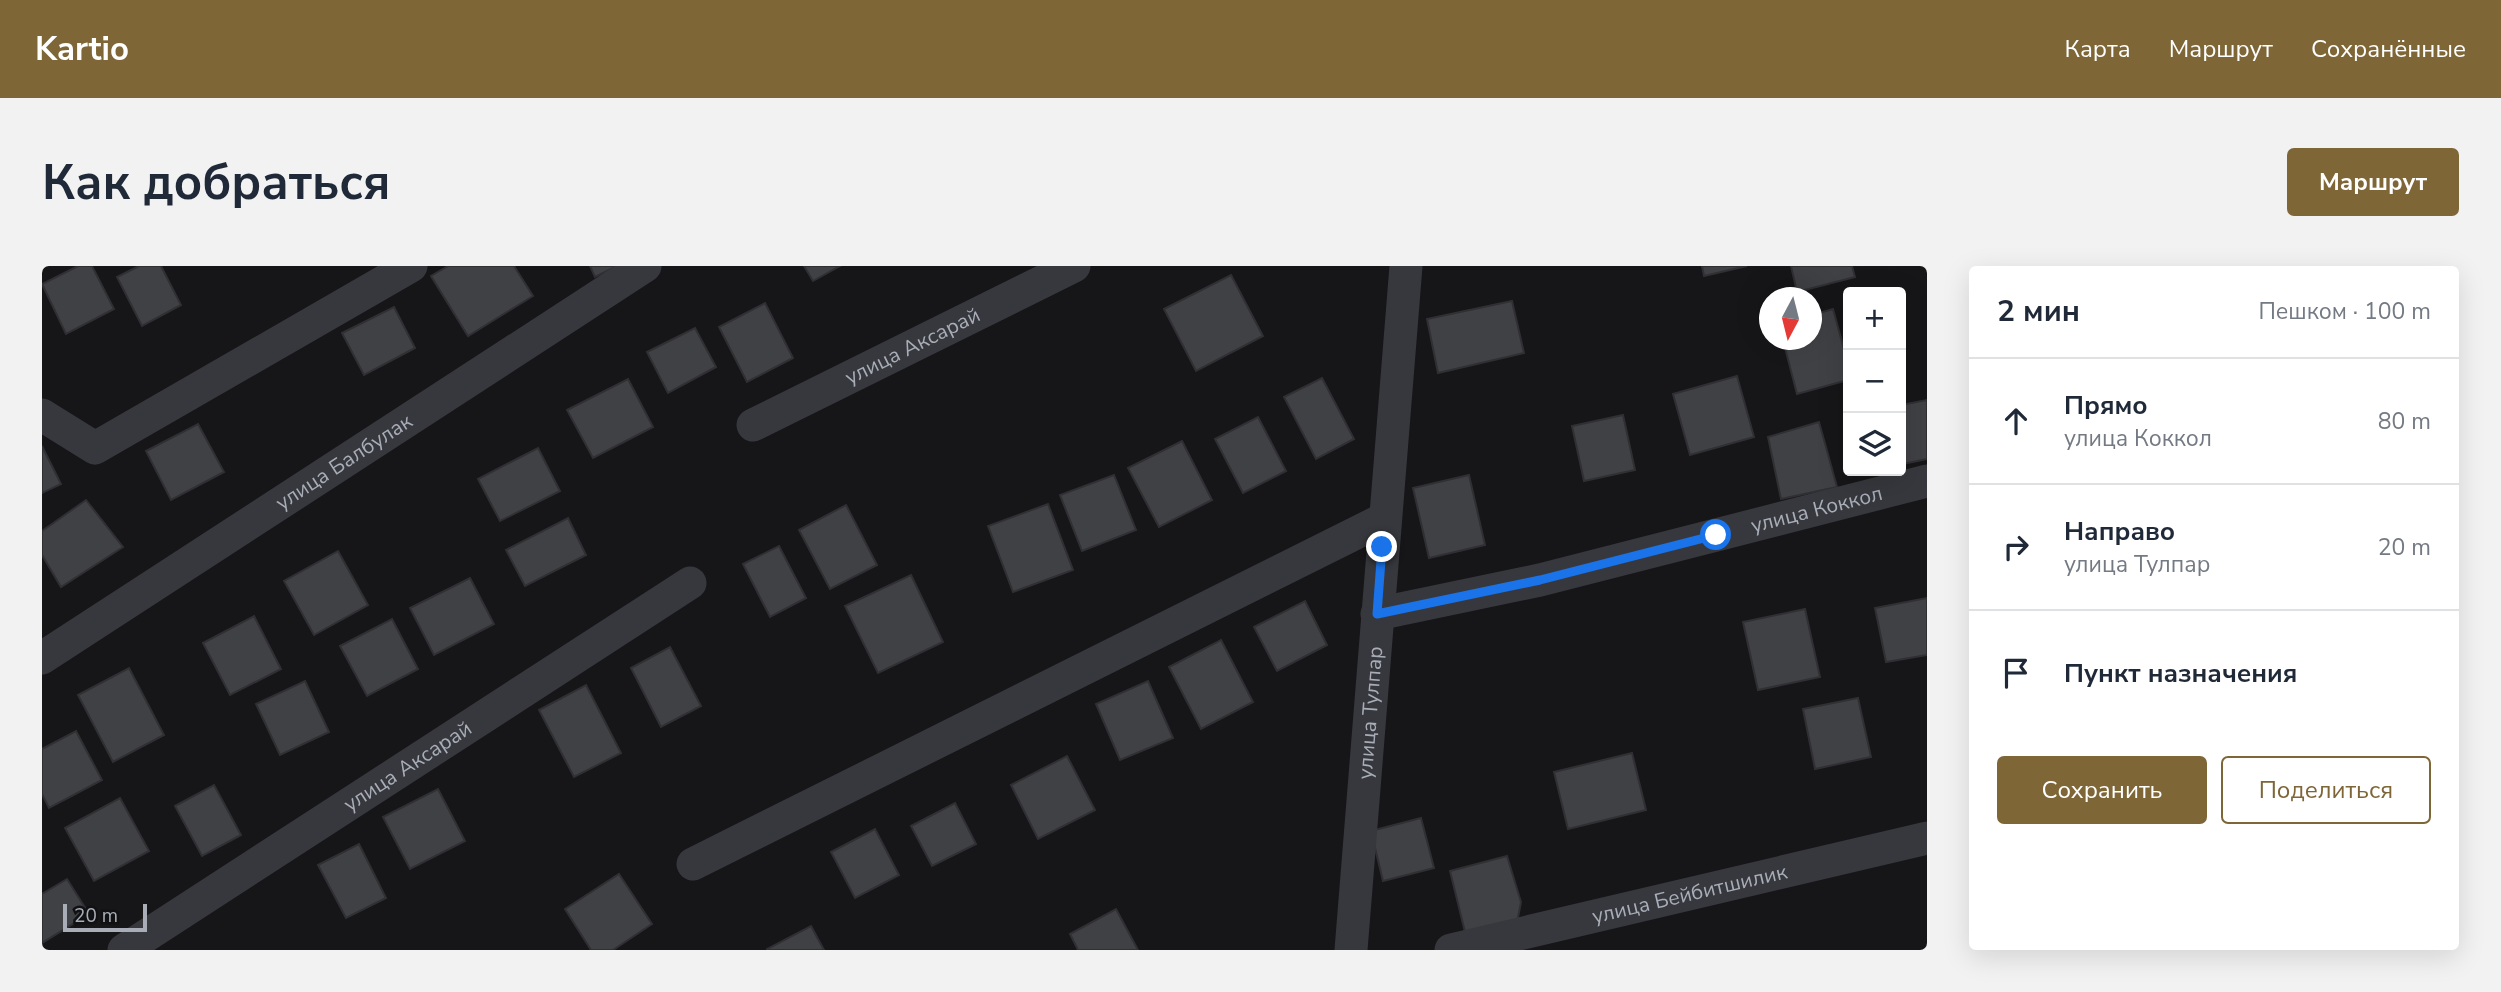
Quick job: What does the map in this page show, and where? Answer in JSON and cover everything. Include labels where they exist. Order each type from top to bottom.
[{"type":"street","points":[[42,415],[95,448],[411,266]]},
{"type":"street","name":"улица Балбулак","points":[[42,658],[645,266]]},
{"type":"street","name":"улица Аксарай","points":[[753,425],[1074,266]]},
{"type":"street","name":"улица Тулпар","points":[[1348,949],[1406,266]]},
{"type":"street","name":"улица Коккол","points":[[1377,614],[1540,580],[1927,481]]},
{"type":"street","points":[[693,864],[1384,519]]},
{"type":"street","name":"улица Аксарай","points":[[124,950],[690,583]]},
{"type":"street","name":"улица Бейбитшилик","points":[[1451,950],[1927,838]]},
{"type":"building","points":[[78,266],[92,266],[114,309],[66,334],[42,284]]},
{"type":"building","points":[[139,266],[161,266],[181,305],[142,326],[117,277]]},
{"type":"building","points":[[448,266],[514,266],[533,296],[468,336],[431,276]]},
{"type":"building","points":[[590,266],[617,266],[595,277]]},
{"type":"building","points":[[804,266],[840,266],[813,281]]},
{"type":"building","points":[[1702,266],[1747,266],[1704,276]]},
{"type":"building","points":[[1791,266],[1852,266],[1855,277],[1816,287],[1796,287]]},
{"type":"building","points":[[1231,275],[1263,336],[1196,371],[1164,309]]},
{"type":"building","points":[[1512,301],[1524,353],[1438,373],[1427,319]]},
{"type":"building","points":[[765,303],[793,358],[747,382],[719,327]]},
{"type":"building","points":[[394,307],[415,348],[364,375],[342,333]]},
{"type":"building","points":[[1833,309],[1843,346],[1843,381],[1797,394],[1786,350],[1822,350],[1822,312]]},
{"type":"building","points":[[695,328],[716,367],[668,393],[647,352]]},
{"type":"building","points":[[1737,376],[1754,437],[1690,455],[1673,394]]},
{"type":"building","points":[[1322,378],[1354,439],[1316,459],[1284,397]]},
{"type":"building","points":[[628,379],[653,427],[593,458],[567,410]]},
{"type":"building","points":[[1927,400],[1927,459],[1906,463],[1906,413],[1906,404]]},
{"type":"building","points":[[1623,415],[1635,470],[1584,481],[1572,426]]},
{"type":"building","points":[[1258,417],[1286,471],[1243,493],[1215,439]]},
{"type":"building","points":[[1819,422],[1837,487],[1781,499],[1768,437]]},
{"type":"building","points":[[198,424],[224,472],[171,500],[146,451]]},
{"type":"building","points":[[1182,441],[1212,500],[1159,527],[1128,468]]},
{"type":"building","points":[[42,446],[61,484],[42,493]]},
{"type":"building","points":[[538,448],[560,491],[500,521],[478,479]]},
{"type":"building","points":[[1114,475],[1136,530],[1082,551],[1060,495]]},
{"type":"building","points":[[1469,475],[1485,545],[1429,558],[1413,488]]},
{"type":"building","points":[[86,500],[123,547],[61,587],[42,555],[42,531]]},
{"type":"building","points":[[1048,504],[1073,570],[1013,592],[988,526]]},
{"type":"building","points":[[846,505],[877,565],[830,589],[799,530]]},
{"type":"building","points":[[568,518],[586,555],[525,586],[506,550]]},
{"type":"building","points":[[779,546],[806,598],[770,617],[743,564]]},
{"type":"building","points":[[338,551],[368,605],[314,635],[284,581]]},
{"type":"building","points":[[911,575],[943,642],[878,673],[845,606]]},
{"type":"building","points":[[470,578],[494,624],[434,655],[410,608]]},
{"type":"building","points":[[1927,598],[1927,655],[1886,662],[1875,608]]},
{"type":"building","points":[[1305,601],[1327,645],[1277,671],[1254,627]]},
{"type":"building","points":[[1805,609],[1820,677],[1758,690],[1743,622]]},
{"type":"building","points":[[254,616],[281,669],[230,695],[203,643]]},
{"type":"building","points":[[392,619],[418,669],[367,696],[340,646]]},
{"type":"building","points":[[1221,640],[1253,702],[1201,729],[1169,667]]},
{"type":"building","points":[[670,647],[701,706],[661,727],[631,668]]},
{"type":"building","points":[[129,668],[164,735],[113,762],[78,695]]},
{"type":"building","points":[[305,681],[329,732],[280,755],[256,704]]},
{"type":"building","points":[[1148,681],[1173,738],[1120,760],[1096,704]]},
{"type":"building","points":[[586,685],[621,753],[574,777],[539,710]]},
{"type":"building","points":[[1858,698],[1871,757],[1815,769],[1803,709]]},
{"type":"building","points":[[76,731],[102,780],[49,808],[42,794],[42,749]]},
{"type":"building","points":[[1632,753],[1646,810],[1568,829],[1554,772]]},
{"type":"building","points":[[1067,756],[1095,810],[1038,839],[1011,785]]},
{"type":"building","points":[[214,785],[241,835],[202,856],[175,806]]},
{"type":"building","points":[[438,789],[465,841],[410,869],[383,817]]},
{"type":"building","points":[[120,798],[149,851],[94,881],[65,828]]},
{"type":"building","points":[[955,803],[976,844],[932,866],[911,826]]},
{"type":"building","points":[[1421,818],[1434,868],[1383,881],[1371,831]]},
{"type":"building","points":[[875,829],[899,875],[855,898],[831,852]]},
{"type":"building","points":[[359,844],[386,898],[346,918],[318,865]]},
{"type":"building","points":[[1507,856],[1521,902],[1517,923],[1465,932],[1450,871]]},
{"type":"building","points":[[619,874],[652,924],[613,950],[591,950],[565,909]]},
{"type":"building","points":[[67,879],[89,914],[42,943],[42,894]]},
{"type":"building","points":[[1116,909],[1138,950],[1078,950],[1070,934]]},
{"type":"building","points":[[811,926],[824,950],[767,950],[767,949]]},
{"type":"route","points":[[1382,547],[1377,614],[1540,580],[1716,535]]}]
